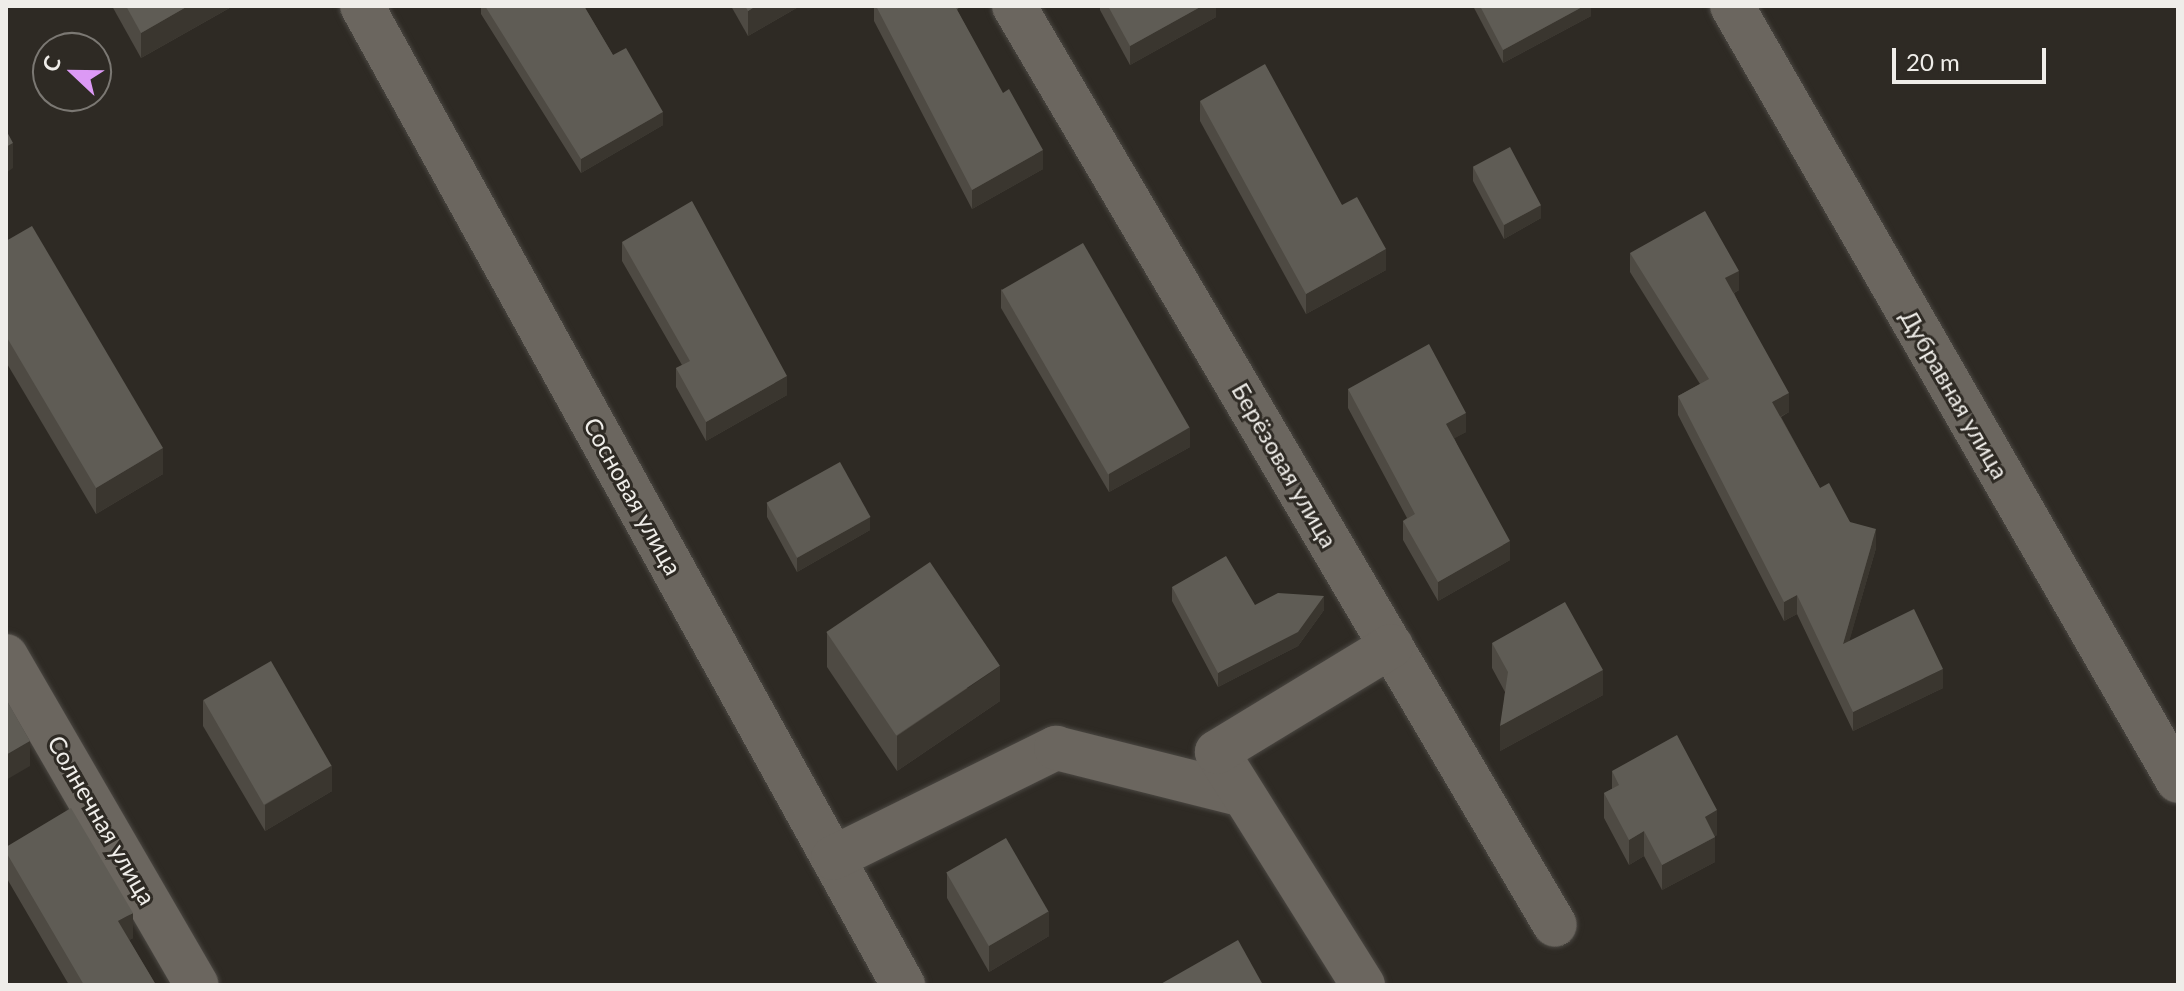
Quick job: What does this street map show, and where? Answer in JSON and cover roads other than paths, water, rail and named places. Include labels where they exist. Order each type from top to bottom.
[{"type":"street","name":"Сосновая улица","points":[[362,6],[903,985]]},
{"type":"street","name":"Берёзовая улица","points":[[1014,6],[1555,925]]},
{"type":"street","name":"Дубравная улица","points":[[1732,6],[2178,781]]},
{"type":"street","points":[[1363,985],[1217,752],[1391,646]]},
{"type":"street","name":"Солнечная улица","points":[[6,656],[197,985]]},
{"type":"street","points":[[833,858],[1056,748],[1243,795]]}]
